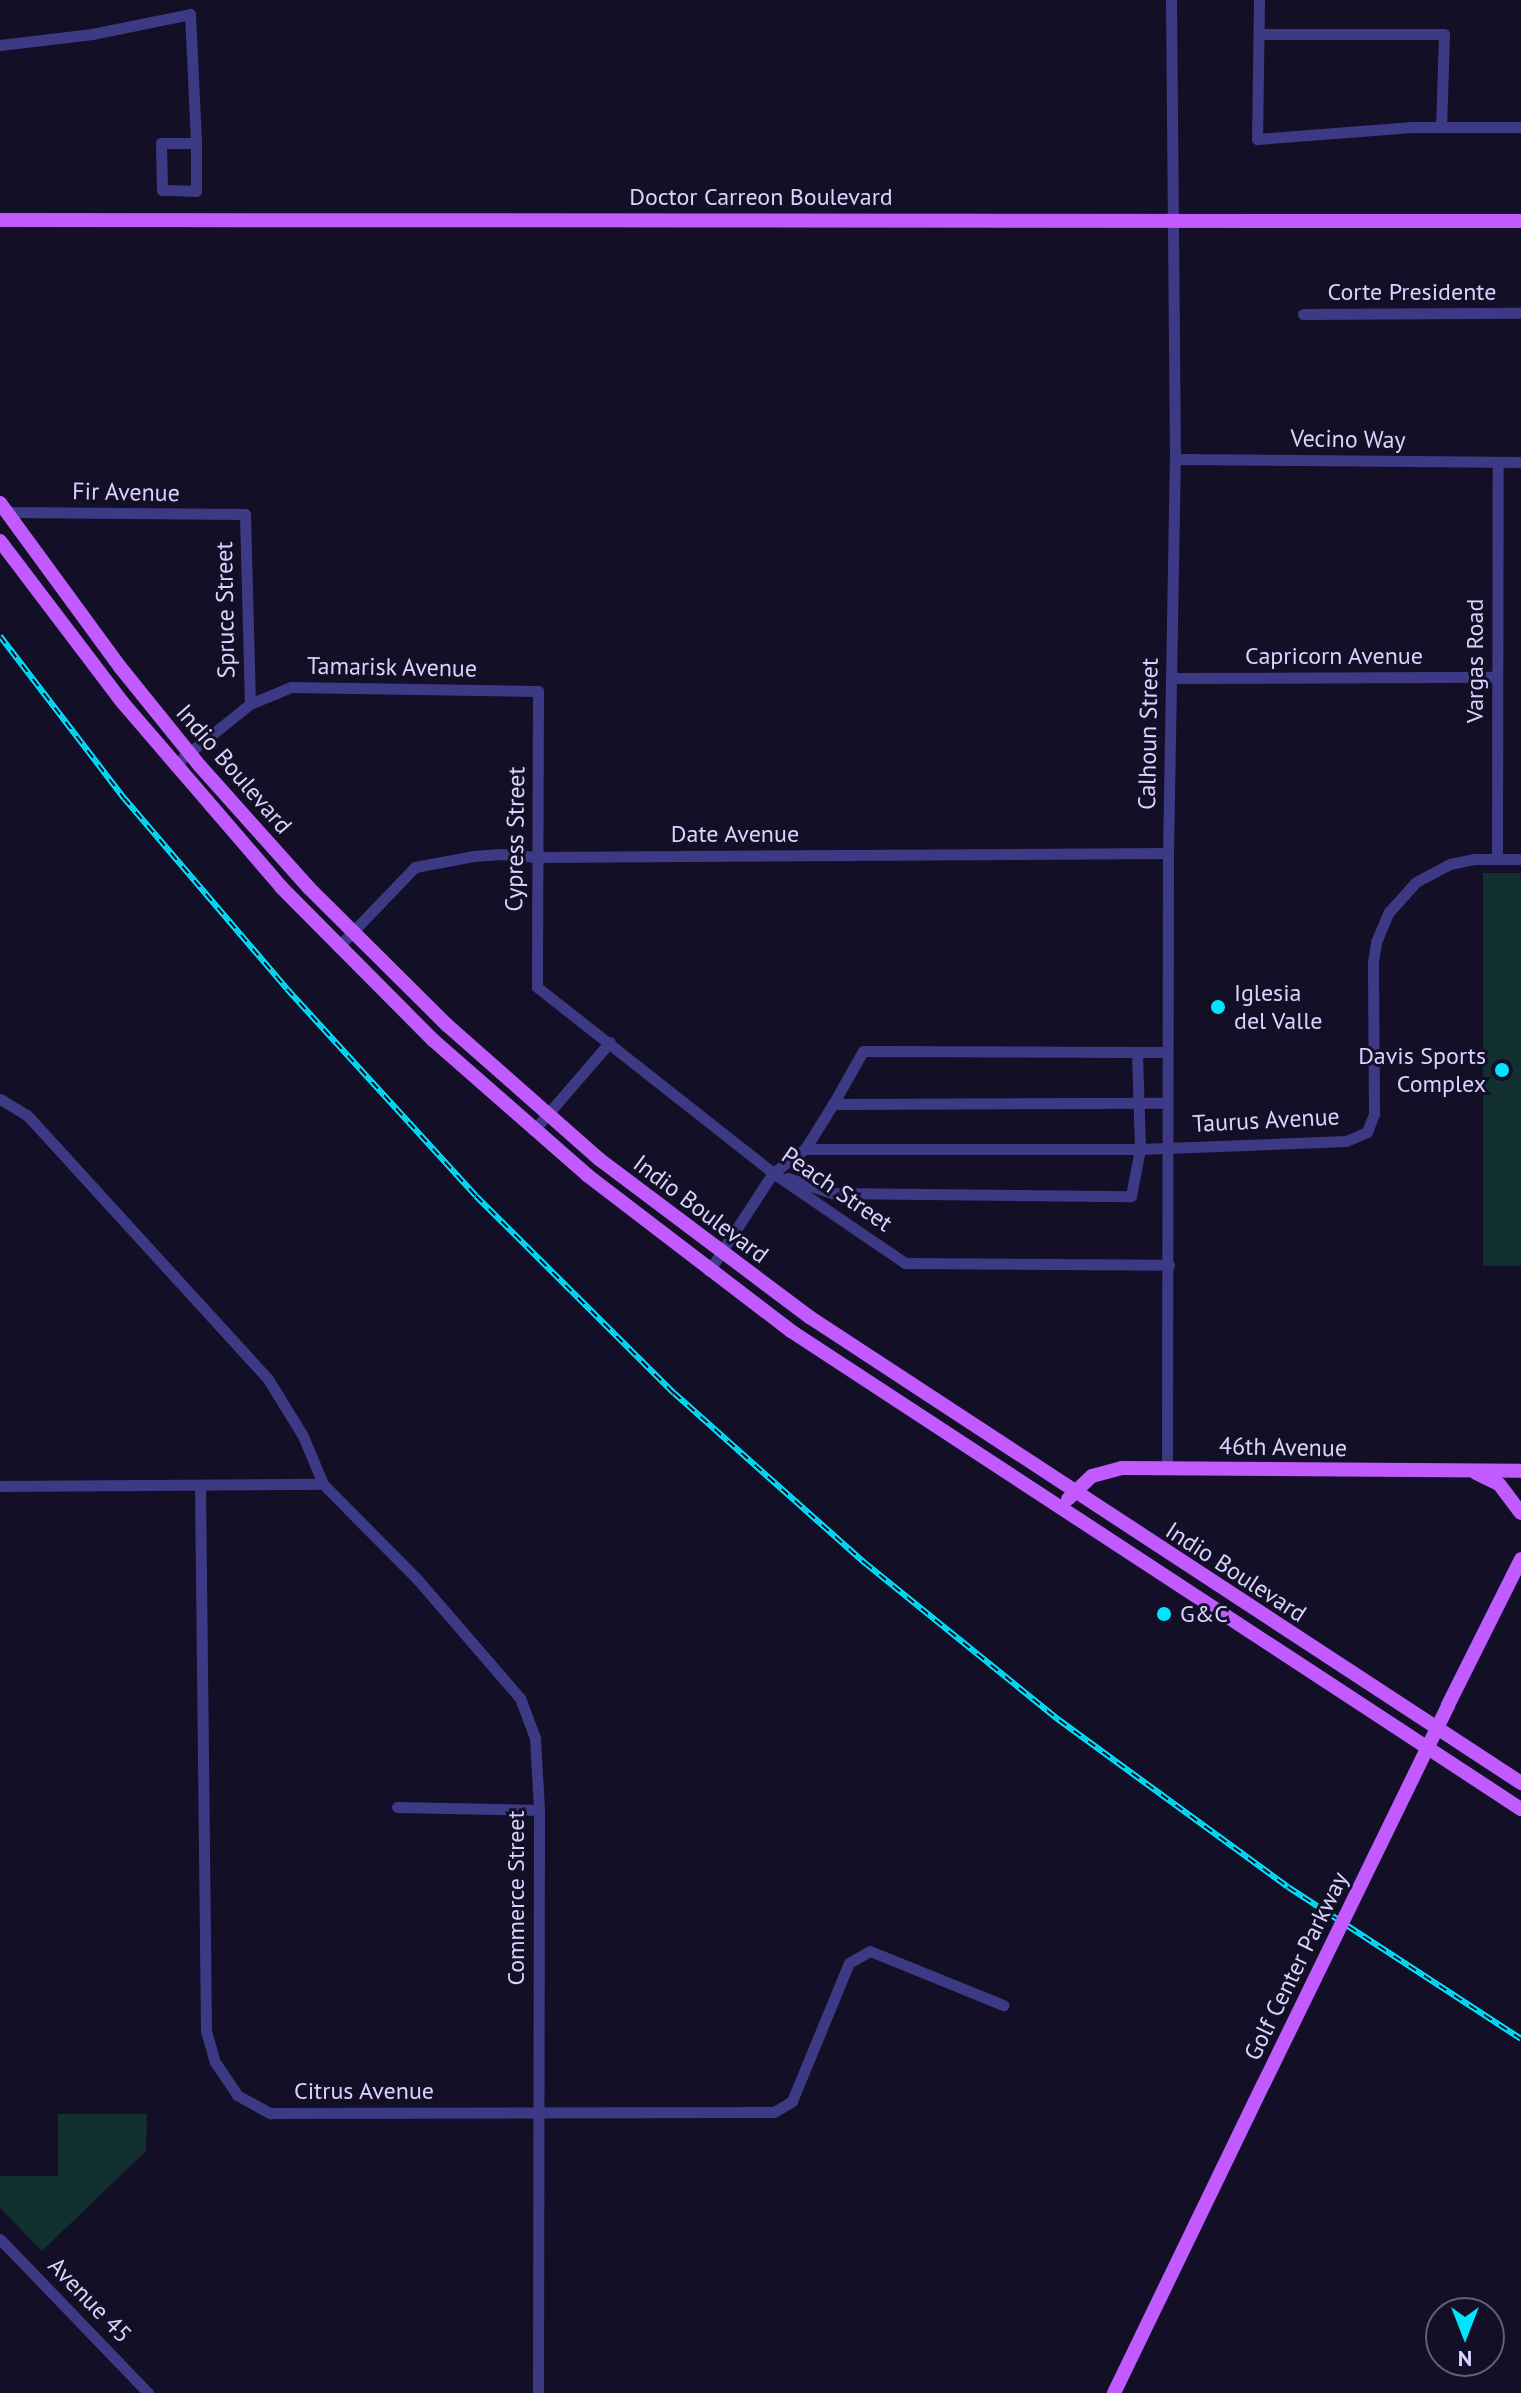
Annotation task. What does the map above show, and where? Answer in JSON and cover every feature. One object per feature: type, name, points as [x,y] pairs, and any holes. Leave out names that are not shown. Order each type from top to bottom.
[{"type":"main road","name":"Doctor Carreon Boulevard","points":[[0,220],[1521,221]]},
{"type":"main road","name":"Indio Boulevard","points":[[3,508],[112,656],[189,752],[352,932],[547,1115],[720,1254],[1074,1493],[1521,1783]]},
{"type":"main road","name":"Indio Boulevard","points":[[0,541],[84,654],[174,765],[338,947],[443,1049],[534,1130],[709,1271],[791,1331],[1521,1809]]},
{"type":"main road","name":"46th Avenue","points":[[1060,1508],[1087,1479],[1105,1471],[1167,1468],[1521,1471]]},
{"type":"main road","points":[[1472,1471],[1499,1484],[1521,1513]]},
{"type":"main road","name":"Golf Center Parkway","points":[[1114,2393],[1521,1559]]},
{"type":"street","name":"Calhoun Street","points":[[1167,1468],[1168,853],[1175,459],[1171,0]]},
{"type":"street","points":[[1259,0],[1257,139],[1441,127],[1521,127]]},
{"type":"street","points":[[0,45],[92,34],[190,14],[196,143],[196,191],[162,190],[161,143],[196,143]]},
{"type":"street","points":[[1259,34],[1444,34],[1441,127]]},
{"type":"street","name":"Corte Presidente","points":[[1303,314],[1521,313]]},
{"type":"street","name":"Vecino Way","points":[[1175,459],[1521,462]]},
{"type":"street","name":"Vargas Road","points":[[1497,859],[1498,462]]},
{"type":"street","name":"Fir Avenue","points":[[3,508],[245,514]]},
{"type":"street","name":"Spruce Street","points":[[245,514],[250,704]]},
{"type":"street","name":"Capricorn Avenue","points":[[1171,678],[1497,677]]},
{"type":"street","name":"Tamarisk Avenue","points":[[174,765],[250,704],[291,687],[538,691]]},
{"type":"street","name":"Cypress Street","points":[[537,987],[538,691]]},
{"type":"street","name":"Date Avenue","points":[[338,947],[415,867],[501,854],[536,857],[1168,853]]},
{"type":"street","points":[[1497,859],[1521,859]]},
{"type":"street","name":"Taurus Avenue","points":[[805,1149],[1140,1149],[1346,1141],[1367,1132],[1374,1114],[1373,962],[1383,923],[1398,899],[1429,874],[1462,862],[1497,859]]},
{"type":"street","name":"Peach Street","points":[[537,987],[773,1173],[905,1263],[1169,1265]]},
{"type":"street","points":[[534,1130],[610,1042]]},
{"type":"street","points":[[709,1271],[773,1173],[805,1149],[863,1051],[1167,1052]]},
{"type":"street","points":[[773,1173],[831,1193],[1131,1196],[1140,1149],[1137,1052]]},
{"type":"street","points":[[0,1099],[27,1115],[268,1379],[303,1436],[323,1484],[0,1486]]},
{"type":"street","points":[[833,1104],[1167,1103]]},
{"type":"street","name":"Commerce Street","points":[[323,1484],[418,1580],[520,1698],[535,1738],[539,1810],[536,2114],[538,2393]]},
{"type":"street","name":"Citrus Avenue","points":[[200,1486],[206,2031],[215,2062],[237,2095],[270,2113],[774,2112],[792,2101],[849,1963],[870,1951],[1003,2005]]},
{"type":"street","points":[[397,1807],[539,1810]]},
{"type":"street","name":"Avenue 45","points":[[0,2239],[148,2393]]},
{"type":"green space","name":"Davis Sports Complex","points":[[1483,873],[1521,873],[1521,1266],[1483,1266]]},
{"type":"green space","points":[[58,2114],[147,2114],[146,2151],[42,2251],[0,2208],[0,2176],[58,2176]]},
{"type":"railway","points":[[0,636],[124,798],[287,989],[476,1196],[674,1393],[865,1563],[1059,1720],[1288,1887],[1521,2039]]},
{"type":"place","name":"Iglesia del Valle","points":[[1218,1007]]},
{"type":"place","name":"Davis Sports Complex","points":[[1502,1070]]},
{"type":"place","name":"G&C","points":[[1164,1614]]}]
